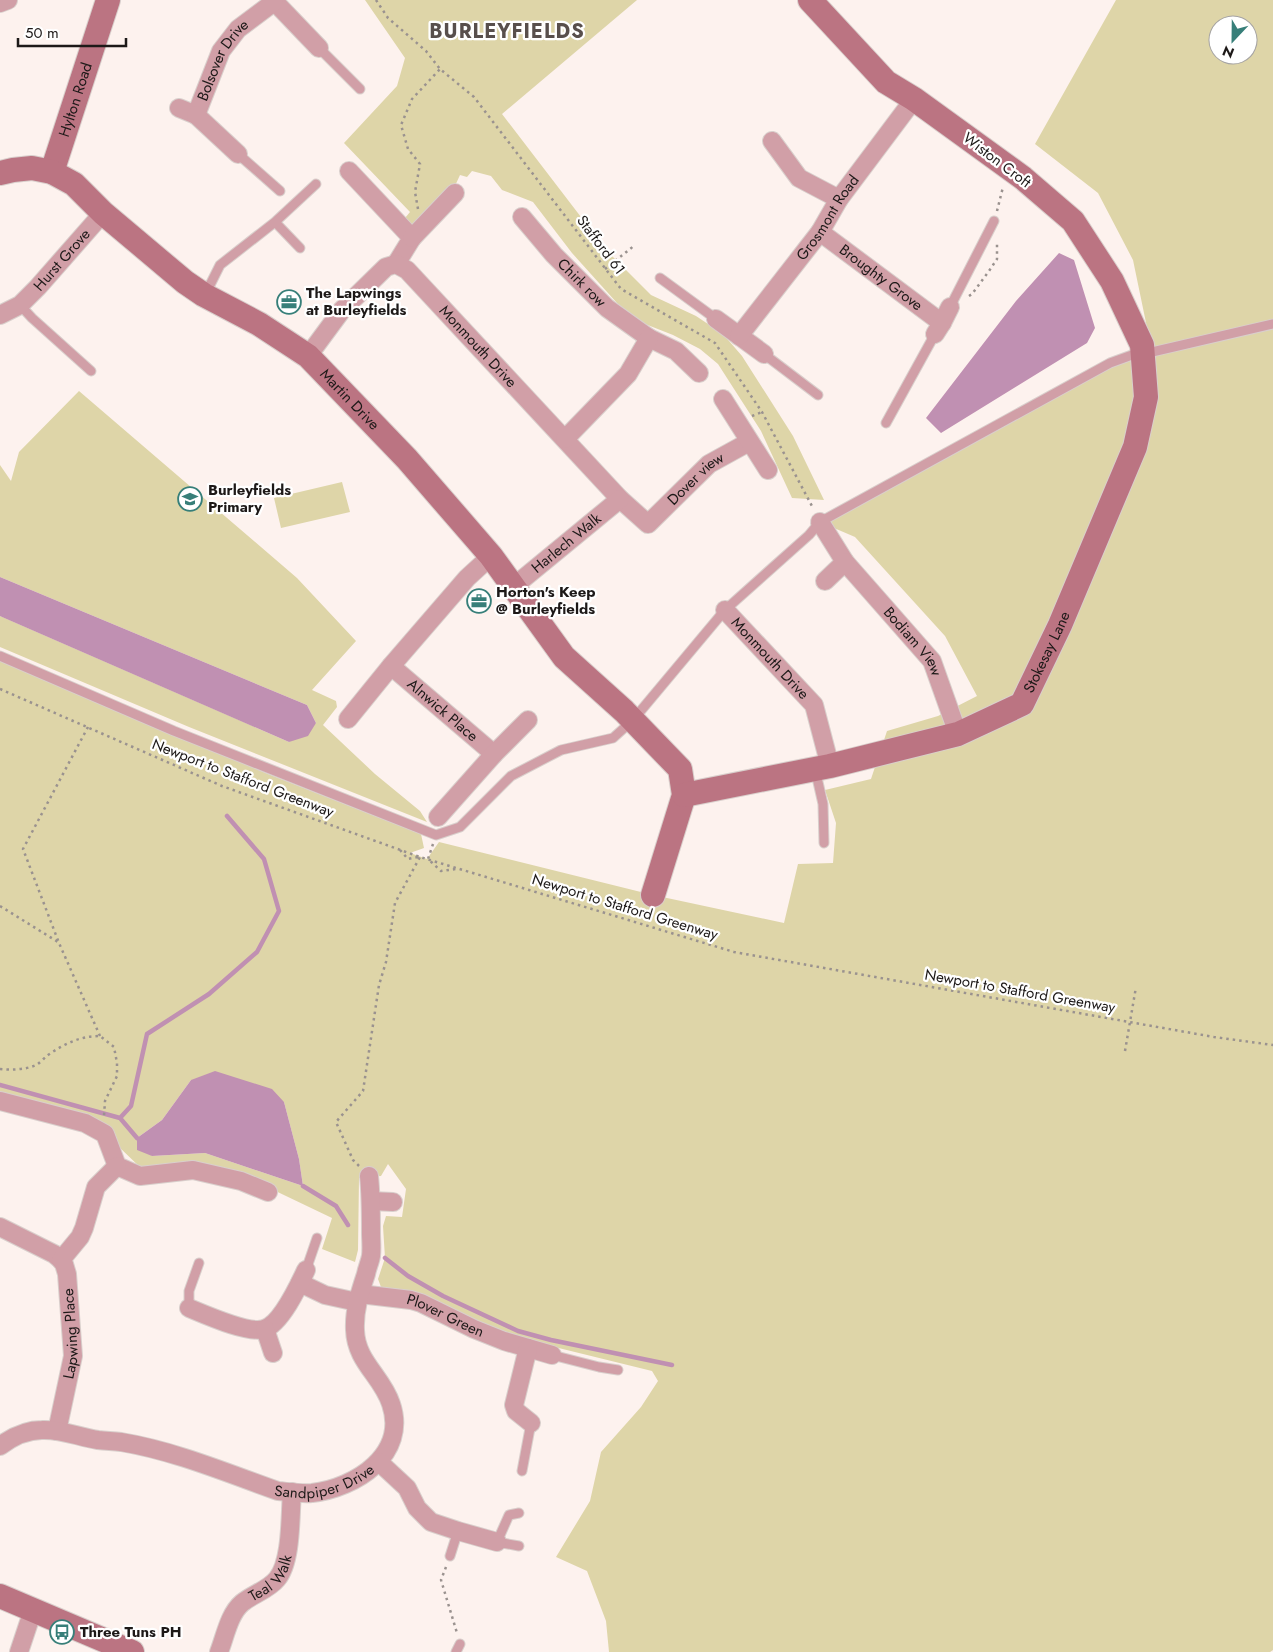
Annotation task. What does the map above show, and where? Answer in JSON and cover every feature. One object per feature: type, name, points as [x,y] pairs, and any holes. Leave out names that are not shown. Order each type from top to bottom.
[{"type":"street","points":[[0,3],[8,0]]},
{"type":"street","name":"Hylton Road","points":[[52,172],[108,0]]},
{"type":"street","name":"Bolsover Drive","points":[[179,108],[196,115],[221,51],[238,29],[274,1],[319,48]]},
{"type":"street","name":"Wiston Croft","points":[[811,1],[886,82],[914,98],[1023,178],[1073,221],[1112,281],[1142,345],[1143,353]]},
{"type":"street","name":"Grosmont Road","points":[[739,336],[820,232],[839,199],[914,98]]},
{"type":"street","points":[[196,115],[238,154]]},
{"type":"street","points":[[772,141],[799,178],[839,199]]},
{"type":"street","name":"Martin Drive","points":[[0,173],[32,168],[52,172],[74,184],[103,214],[185,282],[204,295],[259,324],[308,356],[407,459],[491,556],[564,656],[633,720],[680,769],[684,796]]},
{"type":"street","points":[[349,171],[416,233]]},
{"type":"street","points":[[308,356],[342,310],[386,267],[396,264],[416,233],[455,193]]},
{"type":"street","name":"Hurst Grove","points":[[0,315],[20,305],[103,214]]},
{"type":"street","name":"Chirk row","points":[[522,217],[554,256],[607,308],[649,338],[676,350],[699,373]]},
{"type":"street","name":"Broughty Grove","points":[[820,232],[939,328]]},
{"type":"street","name":"Monmouth Drive","points":[[396,264],[407,270],[620,499],[648,524]]},
{"type":"street","points":[[939,328],[950,307]]},
{"type":"street","points":[[716,319],[764,354]]},
{"type":"street","points":[[565,439],[628,374],[649,338]]},
{"type":"street","name":"Stokesay Lane","points":[[684,796],[823,768],[958,734],[1022,704],[1060,625],[1136,447],[1146,397],[1143,353]]},
{"type":"street","points":[[723,399],[768,470]]},
{"type":"street","name":"Dover view","points":[[648,524],[710,464],[749,442]]},
{"type":"street","name":"Harlech Walk","points":[[513,587],[620,499]]},
{"type":"street","name":"Bodiam View","points":[[820,522],[845,562],[932,661],[958,734]]},
{"type":"street","points":[[348,719],[467,578],[491,556]]},
{"type":"street","points":[[825,582],[845,562]]},
{"type":"street","name":"Monmouth Drive","points":[[725,610],[814,705],[823,768]]},
{"type":"street","name":"Alnwick Place","points":[[391,666],[494,754]]},
{"type":"street","points":[[438,817],[494,754],[528,720]]},
{"type":"street","points":[[653,895],[684,796]]},
{"type":"street","points":[[0,1101],[85,1123],[105,1134],[117,1166],[140,1176],[193,1170],[241,1181],[268,1192]]},
{"type":"street","points":[[0,1227],[54,1254],[61,1260],[80,1237],[96,1187],[117,1166]]},
{"type":"street","name":"Sandpiper Drive","points":[[0,1446],[9,1439],[30,1431],[57,1431],[98,1440],[121,1442],[179,1457],[278,1491],[292,1492],[312,1493],[346,1484],[370,1471],[379,1462],[391,1442],[394,1418],[386,1392],[358,1349],[355,1332],[358,1298],[371,1256],[369,1176]]},
{"type":"street","points":[[371,1201],[393,1202]]},
{"type":"street","name":"Lapwing Place","points":[[57,1431],[73,1356],[66,1274],[61,1260]]},
{"type":"street","points":[[190,1308],[246,1329],[266,1329],[273,1325],[281,1314],[303,1276]]},
{"type":"street","name":"Plover Green","points":[[303,1276],[325,1295],[411,1300],[504,1341],[552,1354]]},
{"type":"street","points":[[266,1329],[273,1353]]},
{"type":"street","points":[[528,1348],[514,1405],[516,1411],[531,1423]]},
{"type":"street","points":[[379,1462],[406,1488],[417,1508],[430,1522],[497,1542]]},
{"type":"street","name":"Teal Walk","points":[[219,1652],[235,1612],[241,1604],[272,1584],[282,1571],[288,1551],[292,1492]]},
{"type":"street","points":[[0,1596],[132,1652]]},
{"type":"street","points":[[20,1652],[33,1610]]},
{"type":"lane","points":[[319,48],[360,89]]},
{"type":"lane","points":[[238,154],[280,192]]},
{"type":"lane","points":[[204,295],[220,265],[276,222],[316,184]]},
{"type":"lane","points":[[950,307],[994,221]]},
{"type":"lane","points":[[276,222],[300,248]]},
{"type":"lane","points":[[660,278],[716,319]]},
{"type":"lane","points":[[20,305],[91,371]]},
{"type":"lane","points":[[0,656],[174,731],[436,836],[460,827],[511,776],[561,750],[613,738],[633,720],[725,610],[809,535],[820,522],[1110,363],[1132,355],[1273,324]]},
{"type":"lane","points":[[886,423],[939,328]]},
{"type":"lane","points":[[764,354],[818,395]]},
{"type":"lane","points":[[823,768],[824,843]]},
{"type":"lane","points":[[303,1276],[317,1238]]},
{"type":"lane","points":[[190,1308],[189,1291],[199,1263]]},
{"type":"lane","points":[[552,1354],[598,1367],[618,1370]]},
{"type":"lane","points":[[522,1471],[531,1423]]},
{"type":"lane","points":[[519,1513],[509,1515],[497,1542],[519,1546]]},
{"type":"lane","points":[[450,1556],[458,1531]]},
{"type":"path","name":"Stafford 61","points":[[376,0],[388,18],[426,50],[440,69],[474,97],[620,289],[715,343],[762,412],[820,522]]},
{"type":"path","points":[[416,233],[415,192],[420,164],[408,149],[401,125],[412,98],[440,69]]},
{"type":"path","points":[[605,269],[635,245]]},
{"type":"path","name":"Newport to Stafford Greenway","points":[[0,689],[222,786],[420,857],[734,952],[1214,1037],[1273,1044]]},
{"type":"path","points":[[88,728],[24,849],[59,943],[100,1036],[114,1047],[118,1063],[117,1076],[105,1102],[104,1118]]},
{"type":"path","points":[[436,836],[428,859],[441,871],[458,868]]},
{"type":"path","points":[[399,849],[408,859],[420,857]]},
{"type":"path","points":[[369,1176],[352,1160],[336,1122],[363,1091],[379,985],[386,962],[395,903],[420,857]]},
{"type":"path","points":[[0,906],[59,943]]},
{"type":"path","points":[[1125,1051],[1136,987]]},
{"type":"path","points":[[0,1070],[14,1070],[35,1066],[50,1054],[72,1041],[88,1036],[100,1036]]},
{"type":"path","points":[[450,1556],[441,1580],[458,1648]]},
{"type":"shaded area","points":[[365,0],[637,0],[502,114],[607,251],[651,295],[696,316],[723,334],[742,356],[793,436],[824,500],[792,498],[761,431],[718,364],[700,349],[673,335],[640,322],[617,303],[572,253],[533,202],[502,190],[491,176],[472,171],[467,177],[460,175],[454,188],[416,230],[405,218],[410,212],[344,143],[397,86],[405,58]]},
{"type":"shaded area","points":[[1116,0],[1273,0],[1273,1650],[1270,1652],[609,1652],[606,1621],[587,1571],[556,1557],[590,1501],[601,1452],[641,1407],[658,1381],[652,1371],[514,1337],[416,1293],[381,1287],[378,1279],[385,1258],[383,1226],[386,1216],[402,1217],[406,1189],[388,1164],[381,1176],[359,1178],[358,1250],[355,1262],[322,1249],[332,1218],[263,1185],[144,1171],[118,1146],[0,1096],[0,660],[268,774],[421,834],[424,848],[410,853],[427,859],[439,842],[653,895],[784,923],[798,864],[833,863],[836,823],[825,790],[871,779],[887,731],[938,716],[977,696],[945,636],[855,537],[820,522],[1150,342],[1133,260],[1098,193],[1035,144]],"holes":[[[191,1080],[284,1102],[299,1159],[303,1186],[205,1153],[152,1156],[137,1138],[162,1120]]]},
{"type":"shaded area","points":[[1059,253],[1074,260],[1095,328],[1087,343],[941,433],[926,418],[1016,301]]},
{"type":"shaded area","points":[[79,391],[297,578],[356,641],[312,690],[336,701],[337,707],[323,725],[375,774],[420,811],[427,822],[189,727],[0,647],[0,616],[289,742],[316,723],[307,705],[0,577],[0,465],[11,481],[19,452]]},
{"type":"shaded area","points":[[342,482],[350,512],[281,528],[274,498]]},
{"type":"shaded area","points":[[0,577],[307,705],[316,723],[308,736],[289,742],[2,617],[0,616]]},
{"type":"shaded area","points":[[215,1071],[272,1089],[284,1102],[299,1159],[303,1186],[205,1153],[152,1156],[137,1150],[137,1138],[162,1120],[191,1080]]},
{"type":"waterway","points":[[120,1118],[131,1106],[147,1034],[209,994],[257,952],[279,911],[264,859],[227,816]]},
{"type":"waterway","points":[[0,1085],[120,1118],[137,1138]]},
{"type":"waterway","points":[[303,1186],[336,1206],[348,1225]]},
{"type":"waterway","points":[[385,1258],[408,1276],[443,1296],[518,1331],[551,1340],[672,1365]]},
{"type":"place","name":"The Lapwings at Burleyfields","points":[[289,302]]},
{"type":"place","name":"Burleyfields Primary","points":[[190,499]]},
{"type":"place","name":"Horton's Keep @ Burleyfields","points":[[479,601]]},
{"type":"place","name":"Three Tuns PH","points":[[62,1632]]},
{"type":"district","name":"BURLEYFIELDS","points":[[507,31]]}]
